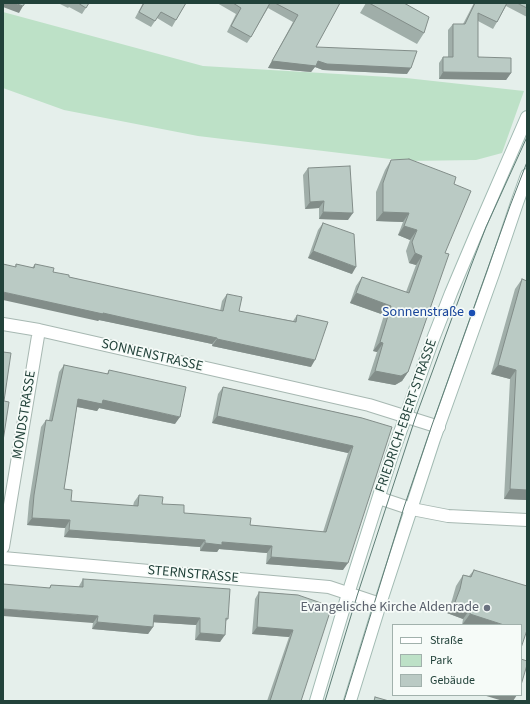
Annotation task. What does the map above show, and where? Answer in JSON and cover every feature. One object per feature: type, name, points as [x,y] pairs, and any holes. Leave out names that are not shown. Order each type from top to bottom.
[{"type":"street","name":"FRIEDRICH-EBERT-STRASSE","points":[[316,701],[378,498],[433,339],[451,293],[527,117]]},
{"type":"street","points":[[350,701],[380,604],[439,427],[527,175]]},
{"type":"street","name":"SONNENSTRASSE","points":[[3,324],[38,330],[369,405],[439,427]]},
{"type":"street","name":"MONDSTRASSE","points":[[3,547],[38,330]]},
{"type":"street","points":[[378,498],[412,509],[448,516],[527,520]]},
{"type":"street","name":"STERNSTRASSE","points":[[3,558],[330,588],[380,604]]},
{"type":"green space","points":[[3,12],[203,66],[406,78],[524,91],[502,153],[476,160],[407,161],[198,136],[64,110],[3,88]]},
{"type":"building","points":[[14,3],[25,3],[23,6]]},
{"type":"building","points":[[78,3],[89,3],[86,8]]},
{"type":"building","points":[[144,3],[186,3],[176,20],[161,12],[155,21],[139,12]]},
{"type":"building","points":[[233,3],[270,3],[251,37],[231,26],[241,8]]},
{"type":"building","points":[[275,3],[340,3],[316,47],[417,51],[411,68],[327,64],[318,61],[316,66],[272,61],[298,15]]},
{"type":"building","points":[[369,3],[404,3],[429,17],[424,33]]},
{"type":"building","points":[[475,3],[507,3],[497,22],[478,13],[478,57],[511,58],[511,73],[443,72],[443,57],[453,57],[453,24],[465,24]]},
{"type":"building","points":[[517,3],[527,3],[527,8]]},
{"type":"building","points":[[409,159],[456,177],[454,184],[471,191],[445,253],[449,254],[408,372],[401,376],[375,371],[383,343],[380,342],[391,306],[356,293],[362,277],[409,293],[422,256],[415,253],[412,242],[417,230],[404,226],[409,213],[383,212],[383,183],[391,160]]},
{"type":"building","points":[[350,166],[353,213],[323,212],[324,201],[310,202],[308,168]]},
{"type":"building","points":[[323,223],[354,234],[356,267],[313,251]]},
{"type":"building","points":[[3,264],[16,267],[16,264],[34,268],[35,264],[54,268],[53,272],[69,275],[69,277],[223,311],[227,294],[242,297],[239,311],[296,322],[297,315],[328,322],[315,360],[3,292]]},
{"type":"building","points":[[522,279],[527,281],[527,490],[510,489],[516,370],[498,365]]},
{"type":"building","points":[[3,352],[11,353],[4,401],[9,402],[3,441]]},
{"type":"building","points":[[64,365],[108,374],[109,370],[186,387],[180,417],[103,400],[102,404],[78,399],[64,489],[72,490],[71,501],[138,506],[139,495],[163,497],[162,504],[184,505],[184,513],[251,518],[250,525],[326,532],[353,446],[217,416],[223,387],[362,418],[392,427],[348,563],[271,557],[272,546],[222,542],[222,545],[205,543],[205,540],[69,530],[70,520],[32,518],[34,495],[46,420],[52,421]]},
{"type":"building","name":"Evangelische Kirche Aldenrade","points":[[474,570],[527,586],[527,630],[522,645],[522,624],[501,624],[470,614],[471,608],[455,602],[463,575],[471,577]]},
{"type":"building","points":[[83,579],[230,589],[228,619],[226,618],[225,635],[200,633],[200,618],[154,615],[153,627],[97,622],[98,616],[3,609],[3,584],[50,588],[51,585],[83,587]]},
{"type":"building","points":[[259,592],[298,595],[327,605],[330,612],[301,701],[270,701],[293,630],[257,627]]},
{"type":"building","points":[[522,659],[527,661],[522,682]]},
{"type":"building","points":[[375,697],[389,701],[374,701]]},
{"type":"tram line","points":[[325,701],[357,596],[415,419],[486,227],[527,137]]},
{"type":"tram line","points":[[344,701],[404,507],[510,206],[527,162]]},
{"type":"place","name":"Sonnenstraße","points":[[472,313]]},
{"type":"place","name":"Evangelische Kirche Aldenrade","points":[[487,608]]}]
